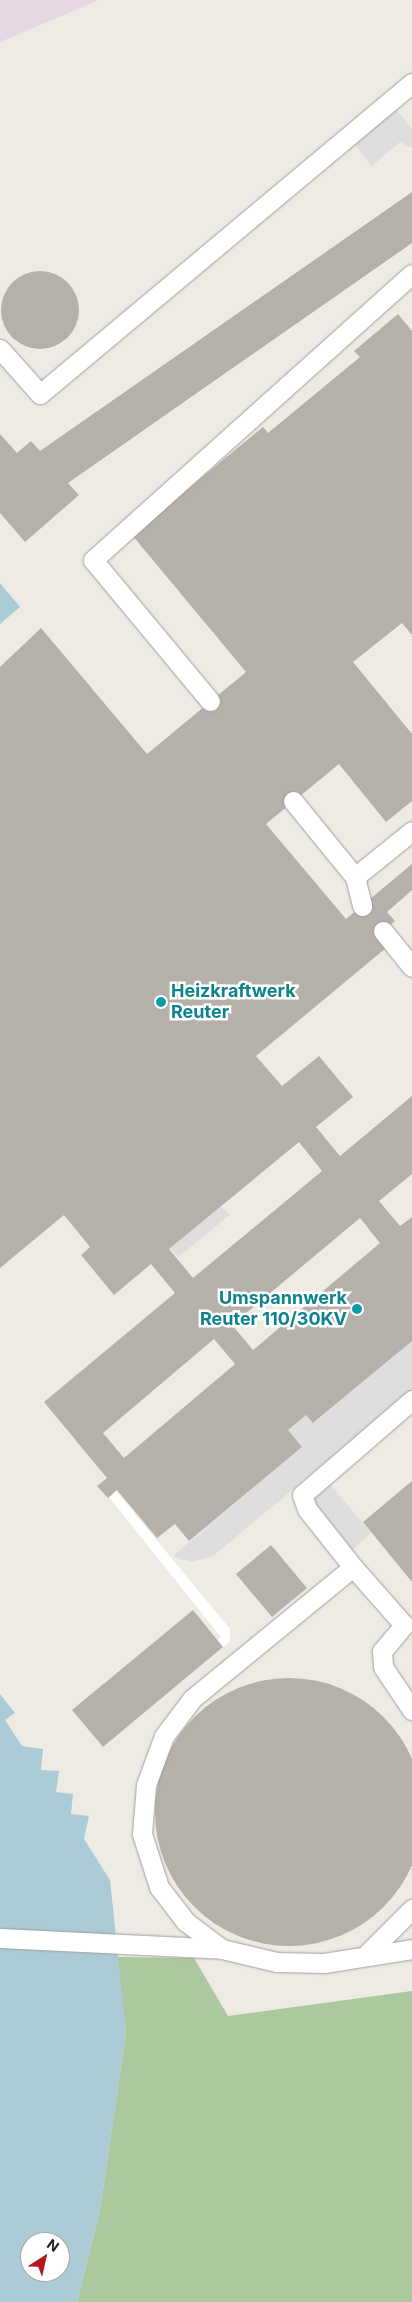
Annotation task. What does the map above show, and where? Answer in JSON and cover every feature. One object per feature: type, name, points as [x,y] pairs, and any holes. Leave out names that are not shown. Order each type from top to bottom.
[{"type":"lane","points":[[0,349],[40,394],[412,83]]},
{"type":"lane","points":[[210,701],[93,560],[412,274]]},
{"type":"lane","points":[[293,802],[355,877],[362,906]]},
{"type":"lane","points":[[355,877],[412,831]]},
{"type":"lane","points":[[382,932],[412,967]]},
{"type":"lane","points":[[412,1400],[302,1495],[307,1509],[352,1567],[408,1621],[382,1651],[383,1667],[412,1710]]},
{"type":"lane","points":[[222,1949],[186,1922],[159,1887],[142,1834],[146,1785],[164,1736],[192,1699],[352,1567]]},
{"type":"lane","points":[[367,1954],[412,1909]]},
{"type":"lane","points":[[0,1938],[222,1949],[276,1962],[324,1963],[367,1954],[412,1949]]},
{"type":"shaded area","points":[[0,0],[99,0],[0,42]]},
{"type":"shaded area","points":[[394,107],[412,129],[412,148],[400,142],[372,166],[352,141]]},
{"type":"shaded area","points":[[221,1206],[230,1215],[178,1257],[170,1248]]},
{"type":"shaded area","points":[[412,1341],[412,1390],[213,1556],[191,1562],[173,1556],[302,1447],[288,1430],[306,1415],[314,1423]]},
{"type":"shaded area","points":[[329,1483],[371,1533],[352,1550],[315,1507],[314,1495]]},
{"type":"green space","points":[[116,1957],[194,1958],[228,2016],[412,1991],[412,2302],[77,2302],[100,2210],[126,2032]]},
{"type":"water","points":[[0,583],[20,607],[0,624]]},
{"type":"water","points":[[0,1694],[15,1713],[5,1720],[22,1746],[43,1749],[41,1770],[59,1771],[56,1792],[73,1794],[71,1814],[89,1816],[84,1839],[110,1880],[126,2032],[100,2210],[77,2302],[0,2302]]},
{"type":"pier","points":[[116,1491],[230,1629],[230,1641],[103,1747],[97,1740],[221,1637],[109,1497]]},
{"type":"building","points":[[412,192],[412,243],[68,483],[79,495],[25,542],[0,513],[0,434],[17,453],[31,441],[40,451]]},
{"type":"building","points":[[40,271],[55,274],[68,282],[76,295],[79,310],[76,325],[68,338],[55,346],[40,349],[25,346],[12,338],[4,325],[1,310],[4,295],[12,282],[25,274]]},
{"type":"building","points":[[398,314],[412,331],[412,635],[402,623],[353,662],[412,734],[412,801],[386,822],[339,764],[266,824],[346,919],[412,864],[412,890],[387,912],[395,921],[383,931],[386,948],[256,1056],[282,1086],[319,1056],[353,1097],[316,1127],[340,1156],[412,1096],[412,1174],[379,1201],[400,1226],[412,1217],[412,1341],[313,1423],[306,1415],[288,1430],[302,1447],[189,1541],[175,1524],[157,1538],[117,1490],[108,1498],[97,1486],[107,1478],[44,1402],[175,1293],[151,1264],[114,1295],[81,1255],[90,1247],[64,1215],[0,1268],[0,667],[41,628],[147,754],[246,672],[132,535],[263,427],[268,433],[360,357],[354,351]],"holes":[[[299,1142],[322,1171],[193,1278],[169,1249]],[[360,1218],[380,1243],[253,1350],[232,1325]],[[214,1339],[235,1364],[124,1458],[103,1433]]]},
{"type":"building","points":[[412,1481],[412,1582],[363,1522]]},
{"type":"building","points":[[271,1545],[307,1588],[272,1617],[236,1574]]},
{"type":"building","points":[[193,1610],[223,1647],[103,1747],[72,1710]]},
{"type":"building","points":[[289,1678],[315,1681],[340,1688],[363,1701],[384,1717],[400,1738],[413,1761],[420,1786],[423,1812],[420,1838],[413,1863],[400,1886],[384,1907],[363,1923],[340,1936],[315,1943],[289,1946],[263,1943],[238,1936],[215,1923],[194,1907],[178,1886],[165,1863],[158,1838],[155,1812],[158,1786],[165,1761],[178,1738],[194,1717],[215,1701],[238,1688],[263,1681]]},
{"type":"place","name":"Heizkraftwerk Reuter","points":[[161,1002]]},
{"type":"place","name":"Umspannwerk Reuter 110/30KV","points":[[357,1309]]}]
